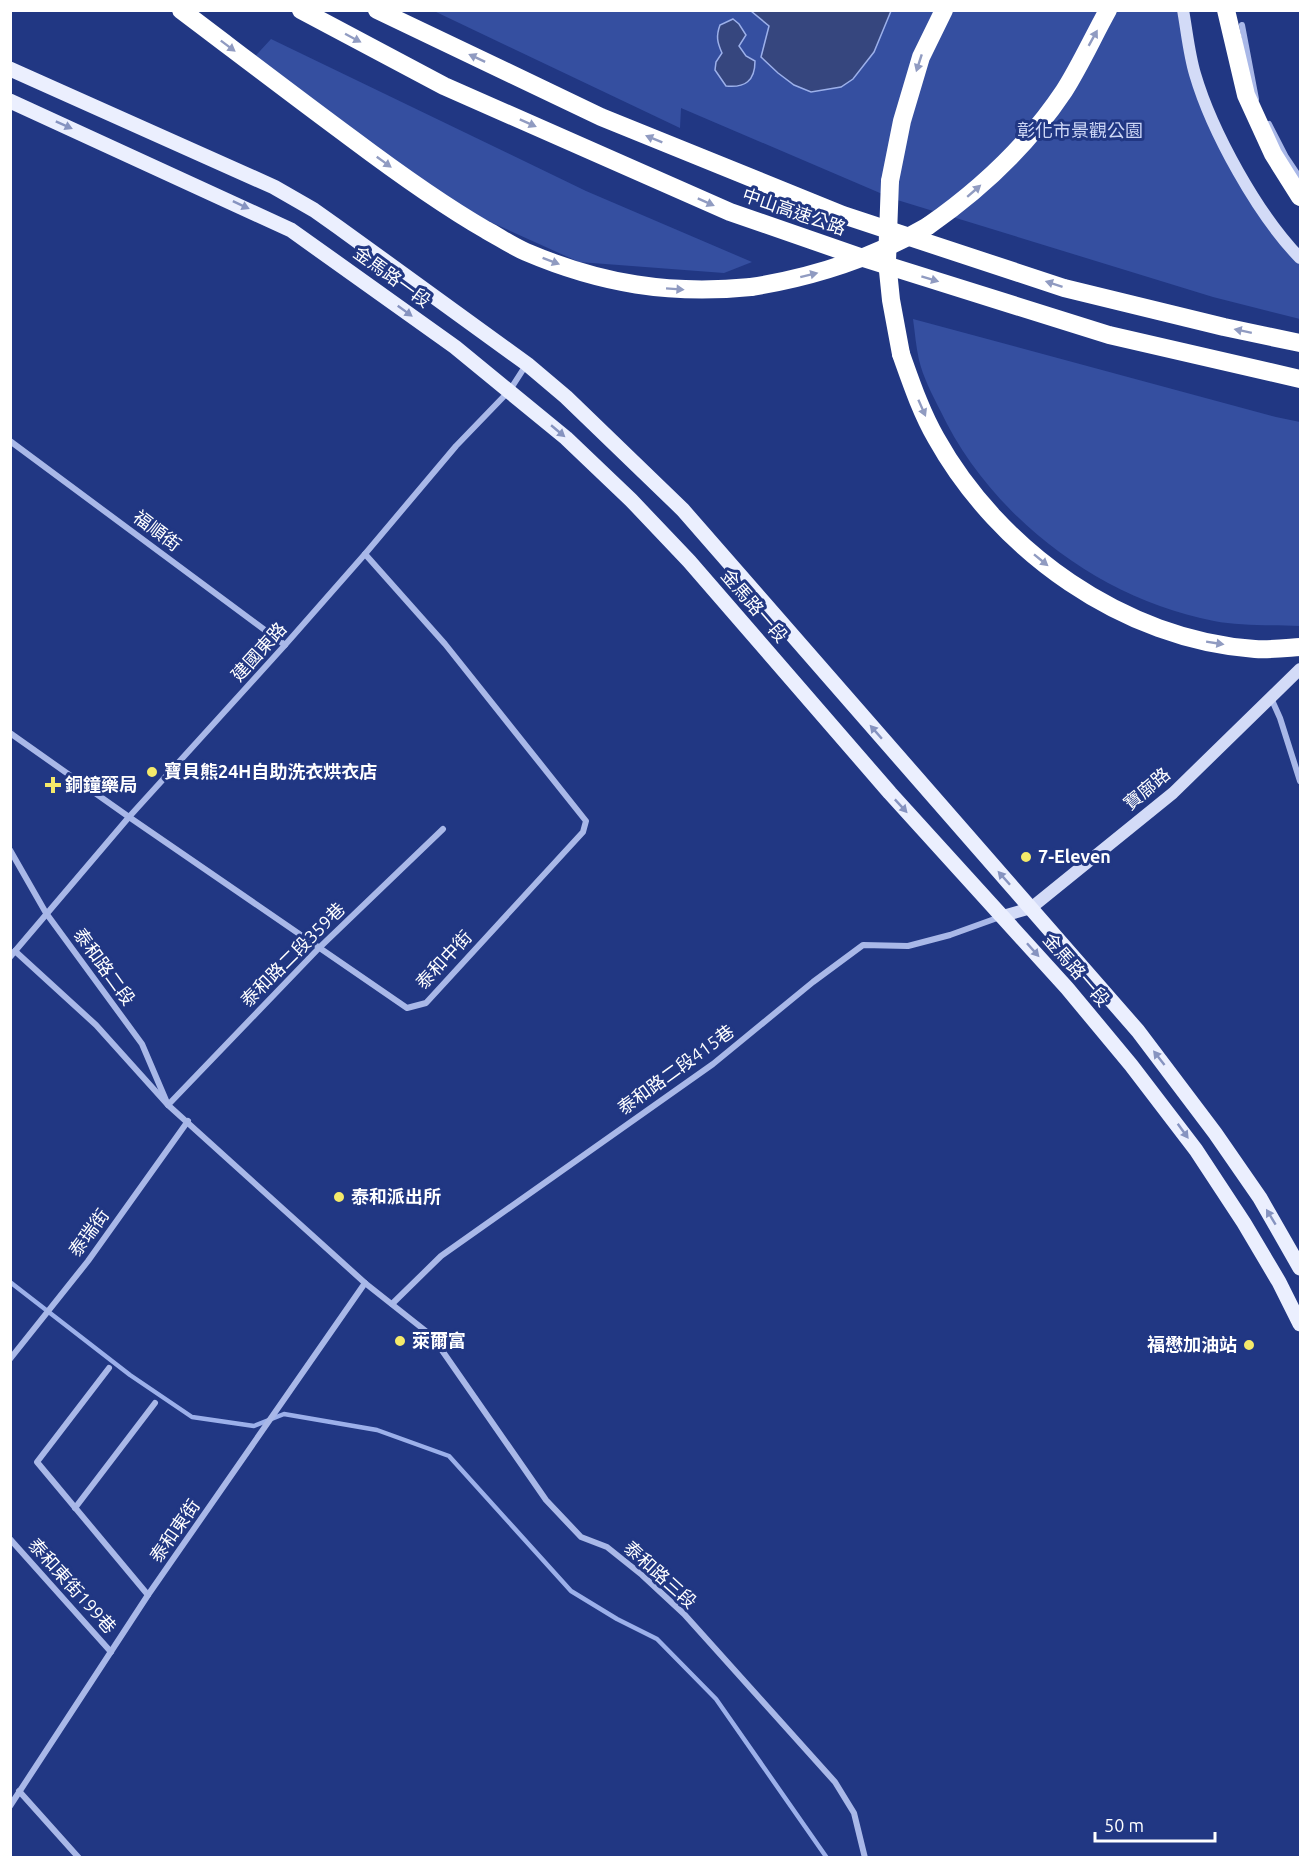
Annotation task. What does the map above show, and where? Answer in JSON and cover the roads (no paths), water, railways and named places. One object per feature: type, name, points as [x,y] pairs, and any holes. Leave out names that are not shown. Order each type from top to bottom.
[{"type":"highway","points":[[181,10],[405,178],[465,217],[524,251],[572,269],[617,282],[681,290],[722,290],[783,282],[830,270],[897,244],[928,226],[975,190],[1018,149],[1064,90],[1108,10]]},
{"type":"highway","name":"中山高速公路","points":[[301,10],[444,86],[730,213],[860,257],[1109,335],[1300,379]]},
{"type":"highway","name":"中山高速公路","points":[[377,10],[601,117],[843,215],[1064,288],[1300,343]]},
{"type":"highway","points":[[944,10],[921,57],[902,121],[890,181],[887,261],[891,300],[901,354],[935,438],[967,486],[1006,532],[1058,574],[1102,602],[1148,624],[1196,640],[1256,650],[1300,647]]},
{"type":"highway","points":[[1226,10],[1246,95],[1273,154],[1300,197]]},
{"type":"main road","name":"金馬路一段","points":[[10,69],[274,187],[304,204],[527,364],[566,397],[683,510],[1138,1031],[1185,1092],[1260,1198],[1300,1268]]},
{"type":"main road","name":"金馬路一段","points":[[10,100],[291,230],[455,346],[566,438],[675,546],[890,793],[1003,916],[1124,1056],[1196,1149],[1280,1282],[1300,1324]]},
{"type":"street","points":[[1183,10],[1194,72],[1215,127],[1252,194],[1287,244],[1300,258]]},
{"type":"street","points":[[1242,25],[1256,99],[1261,109]]},
{"type":"street","points":[[1266,118],[1286,157],[1300,178]]},
{"type":"street","name":"建國東路","points":[[13,954],[129,817],[285,645],[456,446],[510,390],[527,364]]},
{"type":"street","name":"福順街","points":[[10,441],[285,645]]},
{"type":"street","name":"泰和中街","points":[[10,733],[407,1008],[426,1002],[583,832],[586,821],[445,644],[365,554]]},
{"type":"street","name":"寶廍路","points":[[1003,916],[1030,908],[1173,793],[1300,669]]},
{"type":"street","points":[[1270,698],[1281,718],[1300,781]]},
{"type":"street","name":"泰和路二段359巷","points":[[168,1105],[319,948],[444,829]]},
{"type":"street","name":"泰和路二段","points":[[10,850],[46,913],[142,1044],[168,1105]]},
{"type":"street","name":"泰和路二段415巷","points":[[392,1304],[441,1256],[713,1064],[813,982],[863,945],[908,946],[950,936],[1003,916]]},
{"type":"street","name":"泰和路二段","points":[[13,954],[96,1025],[168,1105],[364,1283],[392,1304]]},
{"type":"street","name":"泰瑞街","points":[[10,1359],[88,1261],[188,1122]]},
{"type":"street","name":"泰和東街","points":[[10,1806],[148,1595],[364,1283]]},
{"type":"street","name":"泰和路三段","points":[[392,1304],[432,1336],[546,1500],[581,1537],[607,1547],[642,1575],[684,1614],[835,1782],[854,1814],[865,1857]]},
{"type":"street","points":[[109,1368],[37,1462],[148,1595]]},
{"type":"street","points":[[75,1508],[155,1403]]},
{"type":"street","name":"泰和東街199巷","points":[[10,1539],[111,1653]]},
{"type":"street","points":[[10,1789],[19,1791],[79,1857]]},
{"type":"waterway","points":[[10,1282],[130,1375],[192,1417],[254,1426],[284,1414],[377,1430],[449,1456],[571,1591],[617,1619],[657,1639],[716,1699],[827,1858]]},
{"type":"place","name":"寶貝熊24H自助洗衣烘衣店","points":[[152,772]]},
{"type":"place","name":"銅鐘藥局","points":[[53,785]]},
{"type":"place","name":"7-Eleven","points":[[1026,857]]},
{"type":"place","name":"泰和派出所","points":[[339,1197]]},
{"type":"place","name":"萊爾富","points":[[400,1341]]},
{"type":"place","name":"福懋加油站","points":[[1249,1345]]},
{"type":"park label","name":"彰化市景觀公園","points":[[1080,131]]}]
